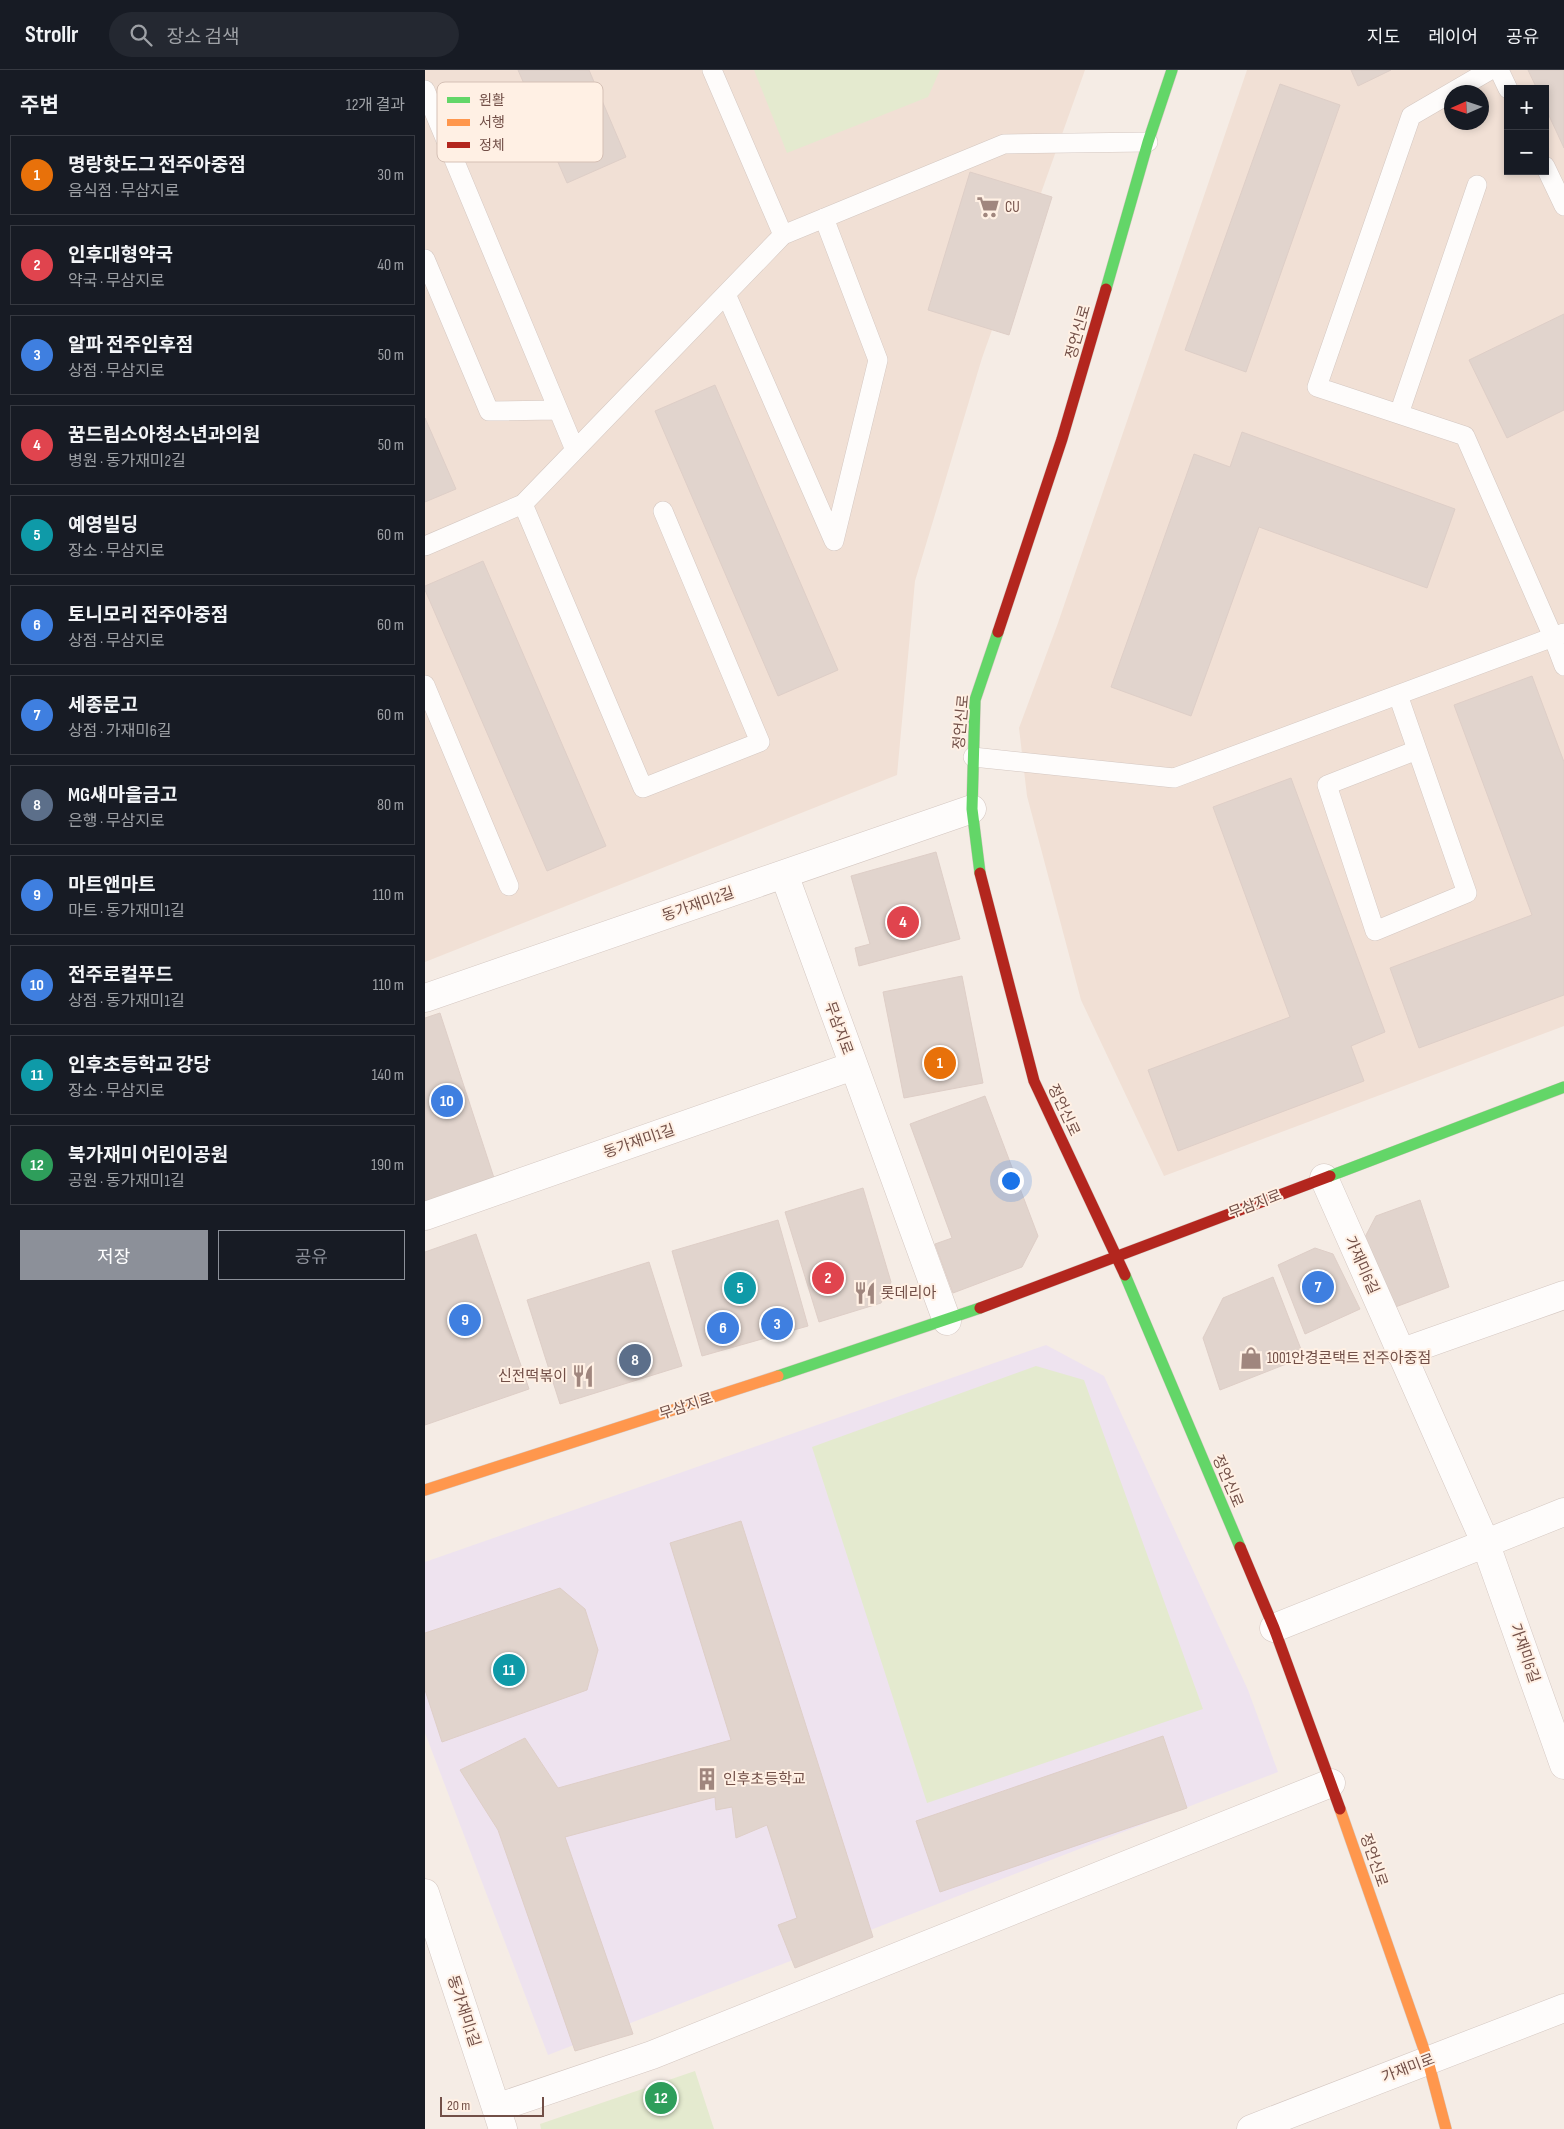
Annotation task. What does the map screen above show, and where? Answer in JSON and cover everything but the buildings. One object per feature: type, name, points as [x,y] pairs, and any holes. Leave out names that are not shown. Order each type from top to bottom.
[{"type":"street","name":"정언신로","points":[[1172,70],[1148,142],[1063,440],[975,700],[971,809],[980,877],[1034,1081],[1117,1257],[1274,1628],[1331,1783],[1428,2060],[1446,2129]]},
{"type":"street","name":"동가재미2길","points":[[425,998],[971,809]]},
{"type":"street","name":"무삼지로","points":[[783,874],[947,1321]]},
{"type":"street","name":"동가재미1길","points":[[425,1216],[853,1066]]},
{"type":"street","name":"무삼지로","points":[[425,1490],[947,1321],[1564,1087]]},
{"type":"street","name":"가재미6길","points":[[1324,1178],[1485,1542],[1564,1765]]},
{"type":"street","points":[[1400,1353],[1564,1295]]},
{"type":"street","points":[[1274,1628],[1564,1512]]},
{"type":"street","points":[[500,2119],[652,2055],[1331,1783]]},
{"type":"street","name":"동가재미1길","points":[[425,1893],[500,2119]]},
{"type":"street","name":"가재미로","points":[[1251,2129],[1564,2008]]},
{"type":"lane","points":[[712,70],[783,235]]},
{"type":"lane","points":[[1490,70],[1411,116],[1317,387],[1465,436],[1559,635],[1564,666]]},
{"type":"lane","points":[[1499,70],[1506,85]]},
{"type":"lane","points":[[425,90],[437,119]]},
{"type":"lane","points":[[425,546],[523,504],[783,235],[1004,144],[1148,142]]},
{"type":"lane","points":[[455,162],[575,450]]},
{"type":"lane","points":[[1549,174],[1564,206]]},
{"type":"lane","points":[[1399,414],[1477,185]]},
{"type":"lane","points":[[725,294],[834,541],[878,360],[824,218]]},
{"type":"lane","points":[[425,259],[489,412],[558,410]]},
{"type":"lane","points":[[523,504],[643,788],[760,742],[663,511]]},
{"type":"lane","points":[[973,757],[1175,778],[1559,635]]},
{"type":"lane","points":[[425,685],[509,886]]},
{"type":"lane","points":[[1398,695],[1467,893],[1375,932],[1327,785],[1417,750]]},
{"type":"shaded area","points":[[425,70],[1085,70],[982,358],[915,581],[897,775],[425,962]]},
{"type":"shaded area","points":[[1247,70],[1564,70],[1564,1026],[1164,1176],[1081,1000],[1027,796],[1019,728],[1058,623]]},
{"type":"shaded area","points":[[1046,1345],[1104,1376],[1248,1690],[1278,1772],[548,2055],[425,1733],[425,1562]]},
{"type":"green space","points":[[754,70],[940,70],[928,97],[787,153]]},
{"type":"green space","points":[[1036,1366],[1084,1380],[1203,1709],[927,1803],[812,1447]]},
{"type":"green space","points":[[695,2071],[714,2129],[541,2129],[540,2124]]},
{"type":"traffic: fast","points":[[1106,289],[1148,142],[1172,70]]},
{"type":"traffic: fast","points":[[980,873],[972,809],[975,700],[998,632]]},
{"type":"traffic: fast","points":[[1330,1176],[1564,1087]]},
{"type":"traffic: fast","points":[[1125,1275],[1240,1547]]},
{"type":"traffic: fast","points":[[778,1376],[980,1308]]},
{"type":"traffic: slow","points":[[425,1490],[778,1376]]},
{"type":"traffic: slow","points":[[1340,1809],[1428,2061],[1446,2129]]},
{"type":"traffic: jam","points":[[998,632],[1062,439],[1106,289]]},
{"type":"traffic: jam","points":[[980,873],[1034,1081],[1125,1275]]},
{"type":"traffic: jam","points":[[980,1308],[1330,1176]]},
{"type":"traffic: jam","points":[[1240,1547],[1274,1628],[1340,1809]]},
{"type":"place","name":"CU","points":[[988,207]]},
{"type":"place","name":"꿈드림소아청소년과의원","points":[[903,922]]},
{"type":"place","name":"명랑핫도그 전주아중점","points":[[940,1063]]},
{"type":"place","name":"전주로컬푸드","points":[[447,1101]]},
{"type":"place","name":"인후대형약국","points":[[828,1278]]},
{"type":"place","name":"세종문고","points":[[1318,1287]]},
{"type":"place","name":"예영빌딩","points":[[740,1288]]},
{"type":"place","name":"롯데리아","points":[[865,1293]]},
{"type":"place","name":"마트앤마트","points":[[465,1320]]},
{"type":"place","name":"알파 전주인후점","points":[[777,1324]]},
{"type":"place","name":"토니모리 전주아중점","points":[[723,1328]]},
{"type":"place","name":"1001안경콘택트 전주아중점","points":[[1251,1358]]},
{"type":"place","name":"MG새마을금고","points":[[635,1360]]},
{"type":"place","name":"신전떡볶이","points":[[583,1376]]},
{"type":"place","name":"인후초등학교 강당","points":[[509,1670]]},
{"type":"place","name":"인후초등학교","points":[[707,1779]]},
{"type":"place","name":"북가재미 어린이공원","points":[[661,2098]]}]
